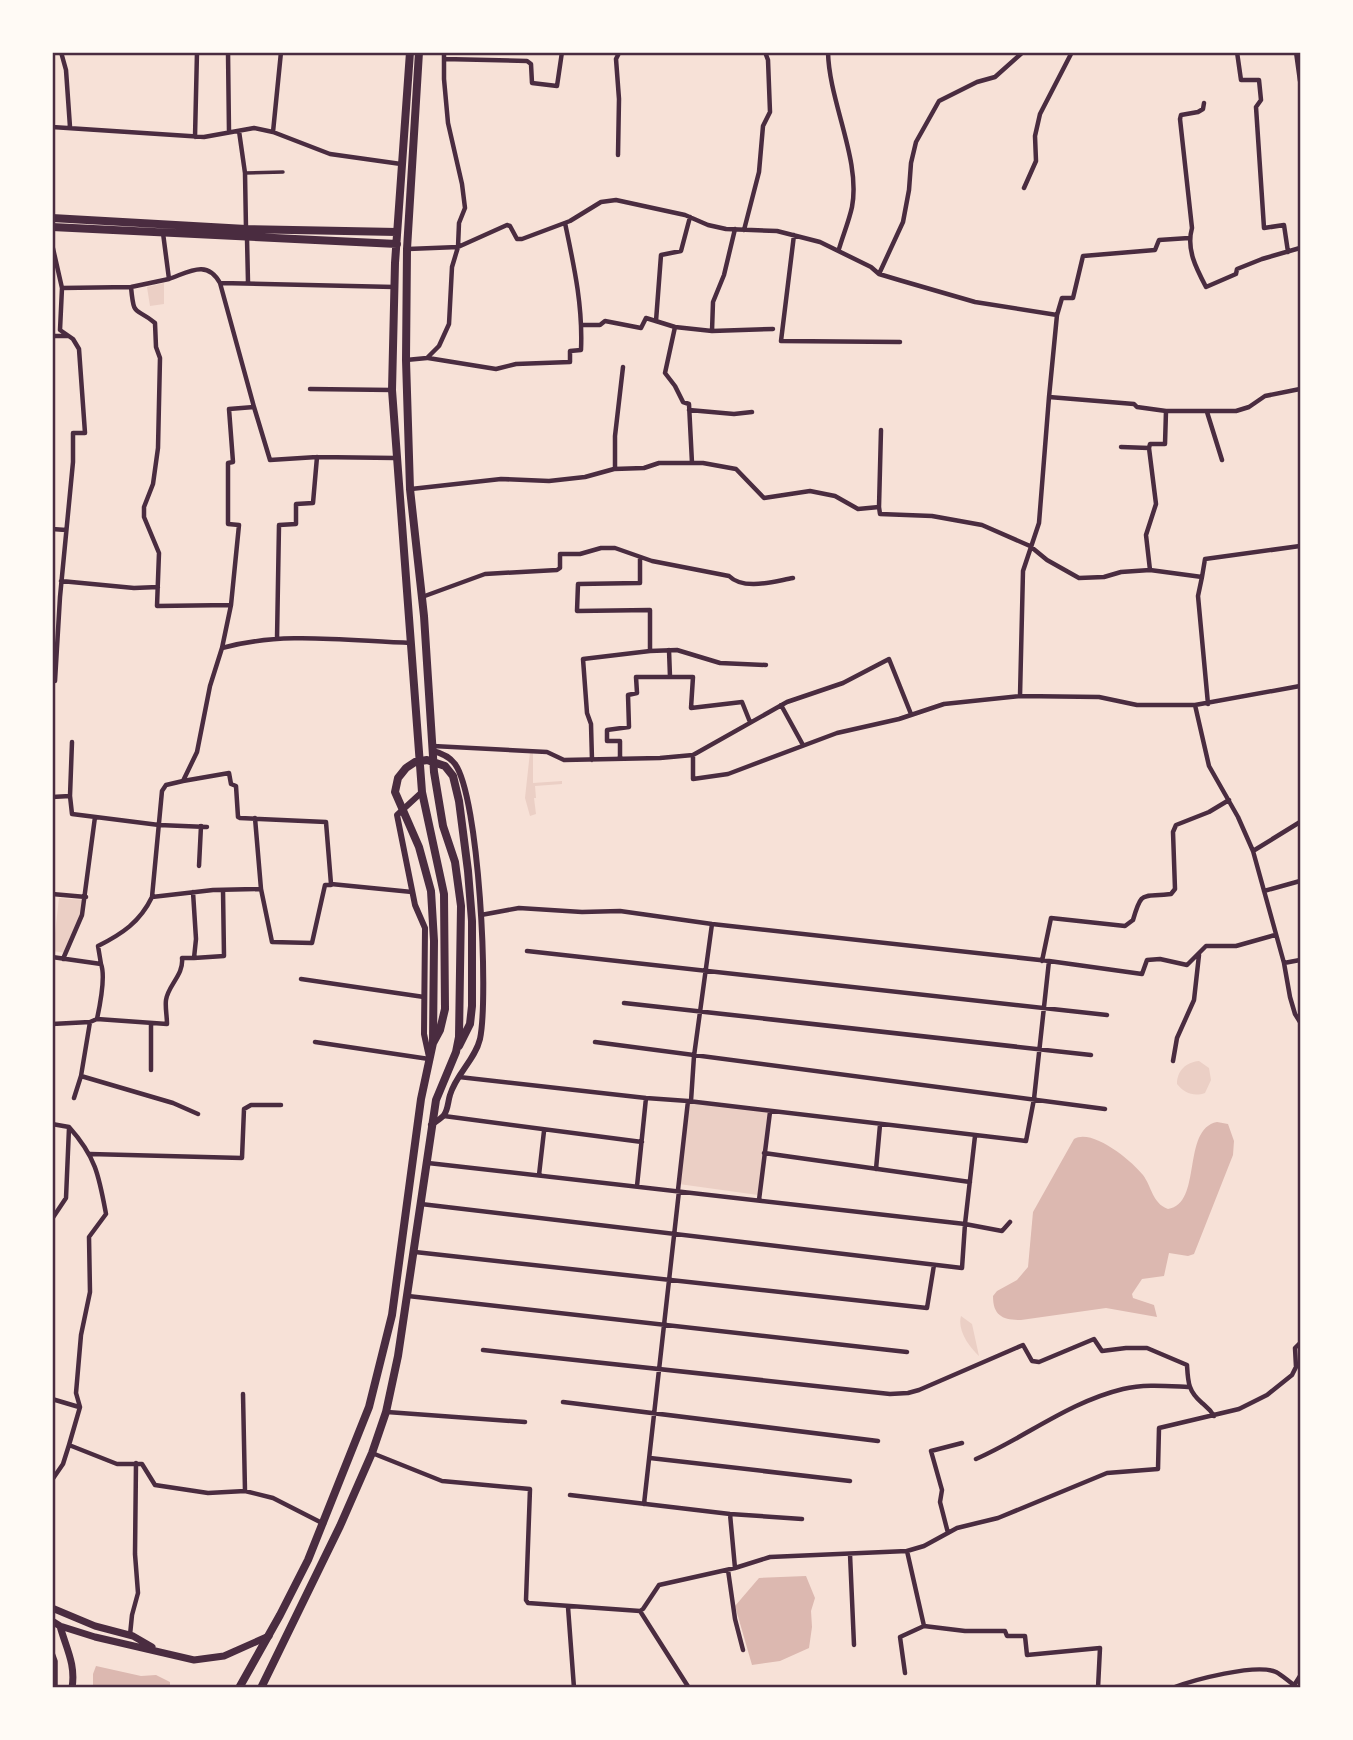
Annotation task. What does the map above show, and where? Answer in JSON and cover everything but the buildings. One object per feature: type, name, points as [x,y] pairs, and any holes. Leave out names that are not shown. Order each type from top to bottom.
[{"type":"main road","points":[[410,52],[397,232],[391,390],[422,792],[445,906],[445,1009],[440,1030],[433,1043]]},
{"type":"main road","points":[[419,52],[407,230],[406,359],[410,489],[429,678],[437,793],[454,862],[461,906],[460,1021],[456,1052]]},
{"type":"main road","points":[[52,218],[397,244]]},
{"type":"main road","points":[[52,227],[163,232],[397,232]]},
{"type":"main road","points":[[392,358],[406,359]]},
{"type":"main road","points":[[239,1688],[298,1581],[324,1524],[369,1407],[387,1339],[414,1141],[433,1043],[434,940],[431,891],[422,854],[395,792],[401,773],[411,764],[432,761],[445,766],[453,776],[457,793],[472,921],[471,1019],[439,1089],[431,1125],[408,1296],[386,1412],[372,1453],[318,1574],[261,1688]]},
{"type":"main road","points":[[52,1608],[75,1620],[130,1635],[161,1653]]},
{"type":"main road","points":[[56,1624],[181,1658],[214,1658],[234,1653],[269,1636]]},
{"type":"main road","points":[[56,1624],[73,1664],[72,1688]]},
{"type":"street","points":[[61,52],[66,70],[70,127]]},
{"type":"street","points":[[195,137],[197,52]]},
{"type":"street","points":[[228,52],[229,132]]},
{"type":"street","points":[[273,132],[281,52]]},
{"type":"street","points":[[427,358],[439,346],[449,324],[452,267],[465,200],[448,123],[444,56],[527,61],[531,64],[531,83],[557,86],[562,52]]},
{"type":"street","points":[[618,155],[619,99],[616,59],[622,52]]},
{"type":"street","points":[[744,230],[759,172],[763,126],[770,112],[768,60],[765,52]]},
{"type":"street","points":[[828,52],[828,72],[851,168],[852,206],[839,249]]},
{"type":"street","points":[[879,274],[903,222],[916,142],[939,102],[977,82],[995,77],[1023,52]]},
{"type":"street","points":[[1024,188],[1036,161],[1035,136],[1041,114],[1072,52]]},
{"type":"street","points":[[1237,52],[1241,80],[1259,80],[1261,100],[1256,107],[1264,228],[1284,225],[1288,252]]},
{"type":"street","points":[[1296,52],[1300,81]]},
{"type":"street","points":[[1204,103],[1203,109],[1181,115],[1180,120],[1192,228],[1189,238],[1193,263],[1206,287],[1236,274],[1237,269],[1300,248]]},
{"type":"street","points":[[52,127],[195,137],[254,128],[273,132],[330,154],[401,164]]},
{"type":"street","points":[[239,131],[244,173],[248,282]]},
{"type":"street","points":[[244,173],[283,172]]},
{"type":"street","points":[[407,249],[458,247],[502,226],[510,226],[515,237],[519,239],[565,223],[608,199],[690,217],[708,225],[794,235],[839,249],[879,274],[975,302],[1057,315]]},
{"type":"street","points":[[656,321],[661,255],[681,251],[690,217]]},
{"type":"street","points":[[406,359],[427,358],[496,369],[516,364],[569,363],[570,351],[581,350],[582,325],[581,298],[565,223]]},
{"type":"street","points":[[712,331],[713,302],[724,275],[735,229]]},
{"type":"street","points":[[163,232],[169,279]]},
{"type":"street","points":[[794,235],[781,341],[900,342]]},
{"type":"street","points":[[1020,696],[1023,571],[1039,523],[1057,315],[1062,298],[1073,298],[1083,256],[1155,250],[1159,240],[1189,238]]},
{"type":"street","points":[[52,244],[55,273],[61,288],[60,330],[81,354],[85,433],[73,433],[55,681],[52,681]]},
{"type":"street","points":[[61,288],[131,286],[169,279],[197,269],[215,273],[270,460],[395,457]]},
{"type":"street","points":[[220,283],[394,287]]},
{"type":"street","points":[[131,286],[135,312],[155,324],[156,347],[160,358],[158,448],[153,484],[144,507],[144,517],[159,552],[157,606],[231,605]]},
{"type":"street","points":[[582,325],[600,325],[605,321],[642,328],[645,318],[675,327],[712,331],[773,329]]},
{"type":"street","points":[[675,327],[665,373],[682,402],[689,404],[692,463]]},
{"type":"street","points":[[52,336],[68,336]]},
{"type":"street","points":[[615,469],[615,436],[623,368]]},
{"type":"street","points":[[310,389],[391,390]]},
{"type":"street","points":[[1049,397],[1116,401],[1166,411],[1207,412],[1236,411],[1249,407],[1265,396],[1300,389]]},
{"type":"street","points":[[183,781],[197,752],[210,686],[231,605],[239,525],[228,524],[228,463],[233,462],[229,409],[254,407]]},
{"type":"street","points":[[689,410],[734,414],[752,412]]},
{"type":"street","points":[[1150,570],[1146,535],[1156,504],[1149,449],[1150,444],[1165,444],[1166,411]]},
{"type":"street","points":[[1207,412],[1222,460]]},
{"type":"street","points":[[881,430],[880,514],[912,514],[982,524],[1030,545],[1055,566],[1079,578],[1150,570],[1202,577]]},
{"type":"street","points":[[1121,447],[1149,449]]},
{"type":"street","points":[[277,639],[279,525],[296,524],[296,505],[313,503],[317,457]]},
{"type":"street","points":[[410,489],[501,479],[549,481],[585,477],[615,469],[644,468],[659,463],[692,463],[737,469],[764,498],[810,491],[835,496],[858,509],[879,507]]},
{"type":"street","points":[[52,529],[66,530]]},
{"type":"street","points":[[1208,704],[1198,596],[1205,559],[1300,546]]},
{"type":"street","points":[[421,597],[485,574],[557,570],[560,568],[562,553],[580,554],[601,548],[615,548],[682,569],[729,576],[732,580],[754,584],[793,578]]},
{"type":"street","points":[[640,558],[640,583],[578,584],[577,610],[650,610],[650,651]]},
{"type":"street","points":[[61,581],[134,588],[158,587]]},
{"type":"street","points":[[222,648],[250,640],[277,639],[412,643]]},
{"type":"street","points":[[669,650],[670,677]]},
{"type":"street","points":[[592,760],[591,723],[587,713],[583,659],[677,650],[720,663],[766,665]]},
{"type":"street","points":[[433,748],[547,752],[564,761],[693,755],[781,705],[842,682],[889,659],[911,714]]},
{"type":"street","points":[[620,758],[620,741],[607,741],[607,730],[629,727],[628,694],[637,693],[636,677],[693,677],[691,709],[742,702],[750,722]]},
{"type":"street","points":[[693,755],[693,779],[728,774],[836,733],[900,719],[944,704],[1020,696],[1098,697],[1137,705],[1195,705],[1300,686]]},
{"type":"street","points":[[781,705],[803,745]]},
{"type":"street","points":[[1195,705],[1209,766],[1238,817],[1252,851],[1284,963],[1290,997],[1300,1022]]},
{"type":"street","points":[[72,741],[72,814],[159,825],[204,826],[199,866]]},
{"type":"street","points":[[431,1125],[444,1116],[450,1095],[474,1055],[481,1028],[481,915],[475,849],[464,789],[455,764],[433,748]]},
{"type":"street","points":[[97,1019],[103,968],[98,946],[135,923],[152,897],[163,787],[229,773],[231,785],[236,786],[238,817],[326,822],[331,884]]},
{"type":"street","points":[[315,1042],[429,1059],[424,1034],[425,928],[413,893],[397,815],[422,792]]},
{"type":"street","points":[[52,797],[71,796]]},
{"type":"street","points":[[1042,961],[1051,918],[1125,926],[1133,920],[1139,899],[1143,896],[1171,894],[1175,889],[1173,832],[1176,825],[1209,813],[1229,800]]},
{"type":"street","points":[[63,958],[82,915],[95,817]]},
{"type":"street","points":[[255,818],[261,890],[272,942],[312,943],[325,885],[413,893]]},
{"type":"street","points":[[1252,851],[1300,822]]},
{"type":"street","points":[[1264,891],[1300,881]]},
{"type":"street","points":[[52,1024],[117,1019],[167,1024],[166,999],[179,976],[183,965],[182,958],[224,957],[223,890]]},
{"type":"street","points":[[152,897],[193,891],[261,890]]},
{"type":"street","points":[[193,891],[196,939],[194,958]]},
{"type":"street","points":[[52,894],[86,897]]},
{"type":"street","points":[[481,915],[519,908],[582,912],[620,911],[1142,974],[1147,960],[1160,959],[1188,965],[1206,946],[1236,946],[1275,935]]},
{"type":"street","points":[[644,1504],[678,1191],[712,924]]},
{"type":"street","points":[[527,951],[1108,1015]]},
{"type":"street","points":[[1173,1061],[1177,1038],[1194,1000],[1199,955]]},
{"type":"street","points":[[52,957],[102,964]]},
{"type":"street","points":[[1284,963],[1300,960]]},
{"type":"street","points":[[459,1077],[1026,1141],[1034,1099],[1049,961]]},
{"type":"street","points":[[301,979],[425,997]]},
{"type":"street","points":[[624,1003],[1091,1055]]},
{"type":"street","points":[[74,1098],[81,1076],[90,1022]]},
{"type":"street","points":[[151,1024],[151,1070]]},
{"type":"street","points":[[595,1042],[1104,1109]]},
{"type":"street","points":[[81,1076],[173,1103],[198,1114]]},
{"type":"street","points":[[637,1186],[646,1098]]},
{"type":"street","points":[[90,1154],[242,1158],[244,1109],[251,1105],[281,1105]]},
{"type":"street","points":[[759,1200],[769,1112]]},
{"type":"street","points":[[444,1116],[642,1143]]},
{"type":"street","points":[[52,1124],[69,1128],[90,1154],[96,1165],[106,1214],[89,1237],[90,1292],[81,1335],[76,1393],[80,1407],[63,1464],[52,1480]]},
{"type":"street","points":[[876,1169],[880,1125]]},
{"type":"street","points":[[52,1219],[66,1198],[69,1128]]},
{"type":"street","points":[[539,1175],[544,1131]]},
{"type":"street","points":[[420,1204],[962,1268],[975,1136]]},
{"type":"street","points":[[764,1153],[970,1182]]},
{"type":"street","points":[[426,1162],[965,1224],[1002,1231],[1010,1222]]},
{"type":"street","points":[[414,1252],[927,1308],[934,1265]]},
{"type":"street","points":[[408,1296],[907,1352]]},
{"type":"street","points":[[483,1350],[890,1394],[919,1390],[1023,1345],[1032,1361],[1039,1363],[1094,1339],[1101,1351],[1147,1348],[1181,1361],[1187,1365],[1188,1387],[1214,1416]]},
{"type":"street","points":[[372,1453],[442,1481],[530,1489],[526,1602],[640,1611],[659,1586],[770,1557],[907,1551],[924,1546],[957,1528],[1020,1510],[1107,1473],[1158,1469],[1159,1428],[1239,1409],[1258,1400],[1292,1374],[1296,1367],[1296,1348],[1300,1343]]},
{"type":"street","points":[[976,1459],[1074,1407],[1101,1396],[1150,1386],[1188,1387]]},
{"type":"street","points":[[243,1394],[245,1491]]},
{"type":"street","points":[[52,1399],[80,1407]]},
{"type":"street","points":[[563,1402],[877,1441]]},
{"type":"street","points":[[386,1412],[525,1422]]},
{"type":"street","points":[[948,1533],[940,1502],[942,1490],[931,1451],[962,1443]]},
{"type":"street","points":[[69,1445],[117,1464],[142,1464],[155,1485],[208,1493],[245,1491],[273,1498],[324,1524]]},
{"type":"street","points":[[650,1458],[850,1480]]},
{"type":"street","points":[[130,1635],[138,1593],[135,1554],[136,1463]]},
{"type":"street","points":[[570,1495],[730,1514],[802,1519]]},
{"type":"street","points":[[730,1514],[735,1568]]},
{"type":"street","points":[[907,1551],[924,1626]]},
{"type":"street","points":[[850,1554],[855,1645]]},
{"type":"street","points":[[728,1570],[735,1619],[743,1650]]},
{"type":"street","points":[[568,1607],[574,1688]]},
{"type":"street","points":[[640,1611],[689,1688]]},
{"type":"street","points":[[905,1673],[900,1637],[924,1626],[965,1631],[1005,1631],[1007,1636],[1025,1636],[1027,1655],[1100,1648],[1098,1688]]},
{"type":"street","points":[[52,1650],[56,1661],[56,1688]]},
{"type":"street","points":[[1172,1688],[1215,1675],[1261,1670],[1275,1671],[1293,1686],[1300,1676]]},
{"type":"shaded area","points":[[164,283],[164,304],[150,306],[147,287]]},
{"type":"shaded area","points":[[530,752],[533,752],[533,783],[562,781],[562,784],[535,786],[536,814],[530,816],[525,798]]},
{"type":"shaded area","points":[[59,898],[82,900],[81,914],[65,953],[53,951]]},
{"type":"shaded area","points":[[1199,1061],[1209,1068],[1211,1080],[1205,1093],[1186,1092],[1177,1084],[1177,1079],[1183,1068]]},
{"type":"shaded area","points":[[689,1100],[769,1110],[758,1195],[679,1184]]},
{"type":"shaded area","points":[[1217,1122],[1228,1124],[1234,1141],[1233,1155],[1194,1254],[1188,1256],[1169,1253],[1164,1276],[1142,1279],[1132,1294],[1133,1298],[1154,1305],[1157,1317],[1106,1308],[1021,1320],[1000,1316],[993,1303],[993,1296],[1017,1280],[1028,1267],[1033,1212],[1074,1139],[1091,1138],[1121,1154],[1143,1175],[1155,1199],[1168,1209],[1179,1204],[1185,1194],[1199,1138],[1206,1128]]},
{"type":"shaded area","points":[[961,1316],[972,1324],[979,1356],[962,1332]]},
{"type":"shaded area","points":[[806,1576],[815,1598],[811,1611],[809,1648],[780,1661],[752,1665],[735,1606],[759,1578]]},
{"type":"shaded area","points":[[96,1666],[141,1676],[156,1675],[170,1682],[170,1687],[93,1687]]}]
